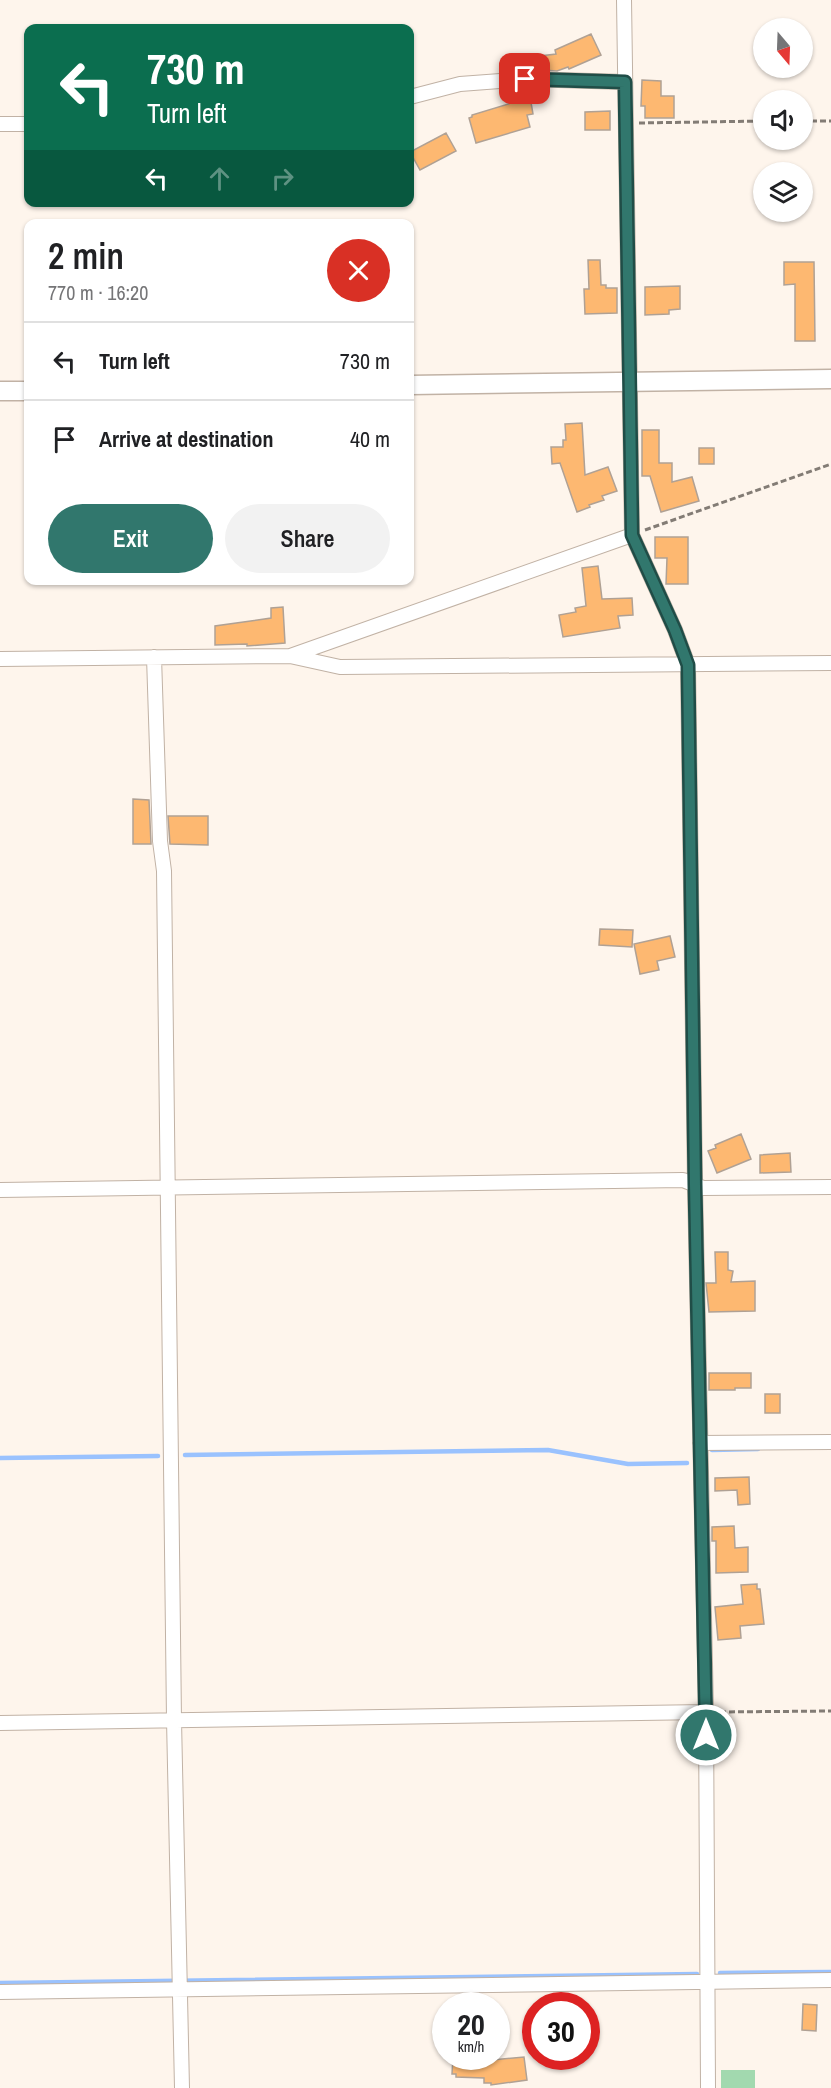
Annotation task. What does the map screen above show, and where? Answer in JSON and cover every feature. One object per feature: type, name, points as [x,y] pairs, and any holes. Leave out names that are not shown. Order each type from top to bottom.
[{"type":"street","points":[[624,0],[632,535],[675,630],[688,665],[695,1185],[706,1712],[708,2088]]},
{"type":"street","points":[[414,97],[460,84],[525,79],[625,82]]},
{"type":"street","points":[[0,124],[24,124]]},
{"type":"street","points":[[414,385],[831,379]]},
{"type":"street","points":[[0,391],[24,391]]},
{"type":"street","points":[[290,656],[632,535]]},
{"type":"street","points":[[0,659],[290,656],[340,667],[831,663]]},
{"type":"street","points":[[154,657],[160,842],[164,871],[174,1720],[183,2088]]},
{"type":"street","points":[[0,1190],[682,1180],[703,1188],[831,1187]]},
{"type":"street","points":[[700,1443],[831,1442]]},
{"type":"street","points":[[0,1723],[706,1712]]},
{"type":"street","points":[[0,1992],[831,1980]]},
{"type":"path","points":[[813,121],[831,120]]},
{"type":"path","points":[[627,123],[753,122]]},
{"type":"path","points":[[632,535],[831,464]]},
{"type":"path","points":[[706,1712],[831,1711]]},
{"type":"green space","points":[[721,2070],[755,2070],[755,2088],[721,2088]]},
{"type":"building","points":[[591,34],[601,55],[569,69],[568,67],[557,71],[542,70],[540,56],[556,54],[555,50]]},
{"type":"building","points":[[642,80],[661,81],[661,96],[674,96],[674,118],[645,118],[645,106],[641,106]]},
{"type":"building","points":[[529,91],[533,114],[527,115],[530,127],[476,143],[469,118],[472,115],[518,101],[517,93]]},
{"type":"building","points":[[610,111],[610,130],[585,130],[585,112]]},
{"type":"building","points":[[446,133],[456,151],[420,170],[414,159],[414,150]]},
{"type":"building","points":[[588,260],[600,260],[601,285],[606,285],[606,288],[617,288],[617,313],[585,314],[584,289],[589,289]]},
{"type":"building","points":[[784,262],[814,262],[815,341],[795,341],[795,284],[784,285]]},
{"type":"building","points":[[680,286],[680,309],[669,310],[669,314],[645,315],[645,287]]},
{"type":"building","points":[[582,423],[585,475],[608,467],[617,491],[602,496],[604,500],[577,512],[560,463],[552,464],[551,447],[563,447],[563,440],[566,440],[565,424]]},
{"type":"building","points":[[642,430],[659,430],[659,463],[672,463],[672,482],[692,477],[699,501],[661,512],[650,476],[642,476]]},
{"type":"building","points":[[699,448],[714,448],[714,464],[699,464]]},
{"type":"building","points":[[655,537],[688,537],[688,584],[666,584],[667,558],[655,558]]},
{"type":"building","points":[[598,566],[602,599],[632,598],[633,615],[618,616],[620,628],[563,637],[559,615],[576,612],[575,608],[586,606],[582,568]]},
{"type":"building","points":[[283,607],[285,643],[247,646],[247,644],[215,645],[215,626],[271,618],[271,608]]},
{"type":"building","points":[[133,799],[149,800],[151,844],[133,844]]},
{"type":"building","points":[[168,816],[208,816],[208,845],[170,844]]},
{"type":"building","points":[[600,929],[633,930],[632,947],[599,945]]},
{"type":"building","points":[[670,936],[675,957],[657,961],[659,970],[640,974],[634,944]]},
{"type":"building","points":[[741,1134],[751,1159],[717,1173],[708,1151],[716,1148],[715,1145]]},
{"type":"building","points":[[790,1153],[791,1172],[760,1173],[760,1155]]},
{"type":"building","points":[[715,1252],[728,1252],[728,1270],[733,1271],[731,1282],[755,1281],[755,1311],[709,1312],[706,1283],[716,1283]]},
{"type":"building","points":[[709,1373],[751,1373],[751,1388],[709,1390]]},
{"type":"building","points":[[765,1394],[780,1394],[780,1413],[765,1413]]},
{"type":"building","points":[[749,1477],[750,1504],[738,1505],[737,1490],[715,1491],[715,1478]]},
{"type":"building","points":[[734,1526],[735,1548],[748,1547],[748,1572],[716,1573],[716,1541],[712,1541],[712,1527]]},
{"type":"building","points":[[757,1584],[757,1589],[760,1589],[764,1624],[740,1626],[741,1638],[718,1640],[715,1607],[743,1604],[741,1585]]},
{"type":"building","points":[[803,2004],[817,2005],[816,2031],[802,2030]]},
{"type":"building","points":[[522,2057],[522,2070],[526,2070],[527,2080],[491,2085],[491,2083],[484,2083],[484,2078],[456,2077],[456,2074],[452,2074],[452,2070],[510,2070],[510,2058]]},
{"type":"waterway","points":[[712,1450],[758,1449]]},
{"type":"waterway","points":[[185,1455],[548,1450],[628,1464],[687,1463]]},
{"type":"waterway","points":[[0,1458],[158,1456]]},
{"type":"waterway","points":[[720,1973],[831,1972]]},
{"type":"waterway","points":[[0,1983],[697,1974]]},
{"type":"route","points":[[525,79],[625,82],[632,535],[675,630],[688,665],[706,1735]]}]
